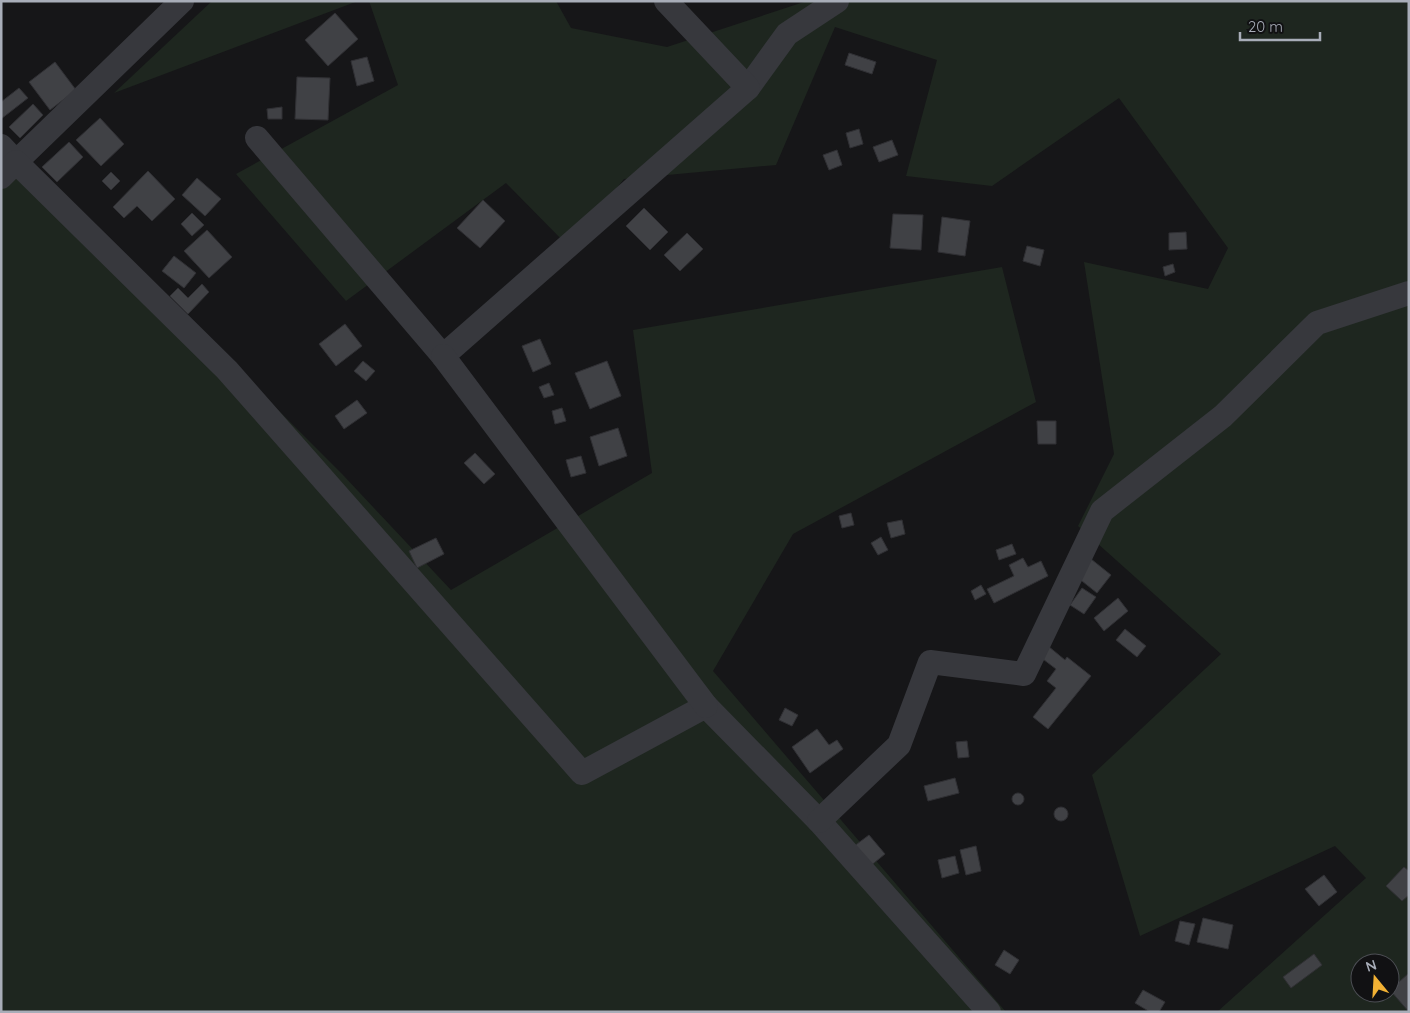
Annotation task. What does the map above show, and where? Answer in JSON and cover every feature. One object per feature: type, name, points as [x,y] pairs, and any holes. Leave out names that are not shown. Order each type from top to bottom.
[{"type":"street","points":[[182,1],[6,162],[227,370],[582,773],[706,706]]},
{"type":"street","points":[[666,1],[748,88]]},
{"type":"street","points":[[444,356],[748,88],[787,34],[837,1]]},
{"type":"street","points":[[257,138],[444,356],[706,706],[819,821],[989,1012]]},
{"type":"street","points":[[819,821],[899,745],[930,662],[1024,674],[1102,511],[1223,416],[1318,323],[1409,293]]},
{"type":"shaded area","points":[[212,1],[358,1],[114,93]]},
{"type":"shaded area","points":[[369,1],[556,1],[571,28],[667,47],[807,1],[1409,1],[1409,1012],[1217,1012],[1366,878],[1335,846],[1140,936],[1092,775],[1221,654],[1078,526],[1114,454],[1084,262],[1208,289],[1228,248],[1119,98],[992,186],[906,176],[937,60],[835,27],[776,165],[624,179],[569,247],[506,183],[346,301],[236,174],[398,85]]},
{"type":"shaded area","points":[[8,140],[343,475],[451,590],[652,473],[633,330],[1002,267],[1036,402],[793,534],[713,671],[1006,1012],[1,1012],[1,148]]},
{"type":"building","points":[[335,13],[358,39],[328,66],[305,40]]},
{"type":"building","points":[[849,53],[876,62],[872,74],[845,65]]},
{"type":"building","points":[[367,57],[374,81],[357,86],[351,61]]},
{"type":"building","points":[[55,62],[76,90],[50,110],[29,82]]},
{"type":"building","points":[[297,77],[330,78],[328,120],[295,119]]},
{"type":"building","points":[[19,88],[28,98],[1,119],[1,102]]},
{"type":"building","points":[[33,104],[43,115],[20,138],[9,127]]},
{"type":"building","points":[[282,107],[282,119],[268,119],[267,109]]},
{"type":"building","points":[[100,118],[124,144],[101,166],[76,140]]},
{"type":"building","points":[[859,129],[863,144],[850,148],[846,133]]},
{"type":"building","points":[[892,140],[898,155],[879,162],[873,147]]},
{"type":"building","points":[[69,142],[83,157],[57,182],[42,167]]},
{"type":"building","points":[[837,150],[842,165],[829,170],[823,155]]},
{"type":"building","points":[[148,171],[175,199],[152,221],[137,206],[124,218],[113,207]]},
{"type":"building","points":[[111,172],[120,181],[111,190],[102,181]]},
{"type":"building","points":[[197,178],[221,199],[205,216],[182,195]]},
{"type":"building","points":[[483,200],[505,221],[480,248],[457,228]]},
{"type":"building","points":[[644,208],[668,232],[650,250],[626,226]]},
{"type":"building","points":[[192,213],[204,225],[192,236],[181,224]]},
{"type":"building","points":[[893,214],[923,215],[921,250],[890,248]]},
{"type":"building","points":[[942,217],[970,221],[965,256],[938,252]]},
{"type":"building","points":[[207,230],[232,257],[209,278],[184,251]]},
{"type":"building","points":[[1186,232],[1187,249],[1169,250],[1169,233]]},
{"type":"building","points":[[687,233],[703,249],[680,271],[664,255]]},
{"type":"building","points":[[1027,246],[1044,250],[1040,266],[1023,261]]},
{"type":"building","points":[[174,256],[196,273],[184,288],[162,271]]},
{"type":"building","points":[[1173,264],[1175,272],[1165,276],[1163,267]]},
{"type":"building","points":[[202,284],[209,292],[188,314],[170,296],[178,288],[188,298]]},
{"type":"building","points":[[345,324],[362,346],[336,366],[319,344]]},
{"type":"building","points":[[540,339],[551,364],[533,372],[522,346]]},
{"type":"building","points":[[363,361],[375,371],[366,381],[354,371]]},
{"type":"building","points":[[607,361],[621,396],[590,409],[575,373]]},
{"type":"building","points":[[549,383],[554,395],[544,398],[539,387]]},
{"type":"building","points":[[357,400],[367,413],[344,429],[335,416]]},
{"type":"building","points":[[562,408],[566,421],[555,424],[552,411]]},
{"type":"building","points":[[1037,421],[1056,421],[1056,444],[1038,444]]},
{"type":"building","points":[[618,428],[627,456],[599,466],[590,437]]},
{"type":"building","points":[[475,453],[495,474],[484,484],[464,463]]},
{"type":"building","points":[[581,456],[586,473],[571,477],[566,460]]},
{"type":"building","points":[[851,513],[854,525],[842,528],[839,516]]},
{"type":"building","points":[[902,520],[905,534],[891,538],[887,523]]},
{"type":"building","points":[[881,537],[888,550],[878,555],[871,543]]},
{"type":"building","points":[[436,538],[444,554],[417,568],[409,551]]},
{"type":"building","points":[[1012,544],[1016,554],[999,560],[996,550]]},
{"type":"building","points":[[1023,558],[1028,567],[1041,561],[1048,576],[994,603],[987,589],[1014,576],[1009,565]]},
{"type":"building","points":[[1091,559],[1111,575],[1097,593],[1077,577]]},
{"type":"building","points":[[981,585],[986,594],[975,600],[971,591]]},
{"type":"building","points":[[1082,588],[1096,597],[1084,614],[1070,605]]},
{"type":"building","points":[[1118,598],[1128,611],[1104,631],[1094,618]]},
{"type":"building","points":[[1125,629],[1146,646],[1137,657],[1116,640]]},
{"type":"building","points":[[1048,646],[1065,660],[1067,657],[1091,676],[1048,729],[1033,717],[1056,688],[1047,681],[1056,669],[1039,656]]},
{"type":"building","points":[[785,708],[798,715],[792,726],[779,720]]},
{"type":"building","points":[[817,729],[829,745],[837,740],[843,749],[810,773],[792,747]]},
{"type":"building","points":[[967,741],[969,757],[958,758],[956,742]]},
{"type":"building","points":[[955,778],[959,793],[928,801],[924,786]]},
{"type":"building","points":[[1020,793],[1023,794],[1023,804],[1016,805],[1013,804],[1012,797],[1013,794]]},
{"type":"building","points":[[1061,807],[1066,809],[1068,814],[1066,819],[1061,821],[1056,819],[1054,814],[1056,809]]},
{"type":"building","points":[[869,835],[885,854],[869,867],[853,847]]},
{"type":"building","points":[[976,846],[981,871],[966,875],[960,850]]},
{"type":"building","points":[[955,856],[959,873],[942,878],[938,860]]},
{"type":"building","points":[[1404,867],[1409,871],[1409,895],[1402,901],[1386,886]]},
{"type":"building","points":[[1324,875],[1337,892],[1319,906],[1305,889]]},
{"type":"building","points":[[1203,918],[1233,925],[1228,949],[1197,942]]},
{"type":"building","points":[[1180,921],[1195,924],[1189,945],[1175,941]]},
{"type":"building","points":[[1004,950],[1019,960],[1010,974],[995,965]]},
{"type":"building","points":[[1314,954],[1322,965],[1291,988],[1283,977]]},
{"type":"building","points":[[1409,973],[1409,1012],[1400,1002],[1400,981]]},
{"type":"building","points":[[1143,990],[1165,1002],[1159,1012],[1150,1012],[1135,1003]]}]
